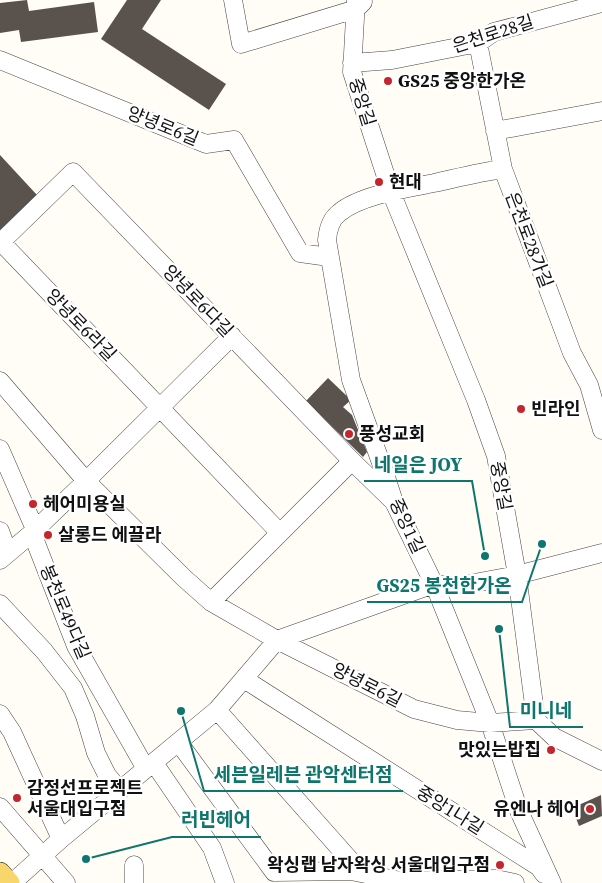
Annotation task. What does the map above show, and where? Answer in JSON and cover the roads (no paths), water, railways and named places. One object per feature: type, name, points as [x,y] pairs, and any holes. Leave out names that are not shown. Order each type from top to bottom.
[{"type":"main road","points":[[0,873],[10,883]]},
{"type":"street","name":"중앙길","points":[[233,0],[241,44],[359,3],[352,72],[391,192],[488,428],[496,456],[517,574],[536,720]]},
{"type":"street","name":"은천로28길","points":[[352,63],[392,60],[478,43],[494,32],[602,3]]},
{"type":"street","name":"은천로28가길","points":[[478,43],[503,169],[572,352],[588,385],[602,430]]},
{"type":"street","name":"양녕로6길","points":[[0,60],[206,144],[234,140],[300,253],[329,257]]},
{"type":"street","points":[[495,131],[602,111]]},
{"type":"street","points":[[391,192],[503,169]]},
{"type":"street","name":"양녕로6다길","points":[[1,242],[73,172],[352,461],[394,502]]},
{"type":"street","name":"중앙1길","points":[[391,192],[354,204],[335,217],[328,233],[329,257],[351,380],[394,502],[434,584],[490,723],[519,811],[551,883]]},
{"type":"street","name":"양녕로6라길","points":[[1,242],[280,533]]},
{"type":"street","points":[[4,557],[86,481],[232,336]]},
{"type":"street","name":"양녕로6길","points":[[0,381],[86,481],[184,578],[211,602],[277,640],[414,709],[457,720],[490,723],[536,720]]},
{"type":"street","name":"봉천로49다길","points":[[0,449],[34,527],[32,533],[76,646],[150,766],[212,848],[225,883]]},
{"type":"street","points":[[211,602],[352,461]]},
{"type":"street","points":[[0,531],[4,557]]},
{"type":"street","points":[[10,883],[217,710],[277,640],[434,584],[458,586],[602,553]]},
{"type":"street","points":[[0,604],[44,651],[73,688],[85,716],[96,753],[107,775],[120,791]]},
{"type":"street","name":"중앙1나길","points":[[244,679],[539,867],[551,883]]},
{"type":"street","points":[[217,710],[350,866]]},
{"type":"street","points":[[0,714],[12,732],[61,839]]},
{"type":"street","points":[[536,720],[554,737],[602,761]]},
{"type":"street","points":[[179,742],[274,872],[350,866],[401,882],[496,879],[516,883]]},
{"type":"street","points":[[0,807],[66,883]]},
{"type":"street","points":[[134,865],[134,883]]},
{"type":"place","name":"GS25 중앙한가온","points":[[388,81]]},
{"type":"place","name":"현대","points":[[379,182]]},
{"type":"place","name":"빈라인","points":[[521,409]]},
{"type":"place","name":"풍성교회","points":[[349,434]]},
{"type":"place","name":"헤어미용실","points":[[33,504]]},
{"type":"place","name":"살롱드 에끌라","points":[[48,535]]},
{"type":"place","name":"GS25 봉천한가온","points":[[542,544]]},
{"type":"place","name":"네일은 JOY","points":[[485,556]]},
{"type":"place","name":"미니네","points":[[499,629]]},
{"type":"place","name":"세븐일레븐 관악센터점","points":[[181,711]]},
{"type":"place","name":"맛있는밥집","points":[[551,750]]},
{"type":"place","name":"감정선프로젝트 서울대입구점","points":[[17,798]]},
{"type":"place","name":"유엔나 헤어","points":[[590,809]]},
{"type":"place","name":"러빈헤어","points":[[86,859]]},
{"type":"place","name":"왁싱랩 남자왁싱 서울대입구점","points":[[500,865]]}]
